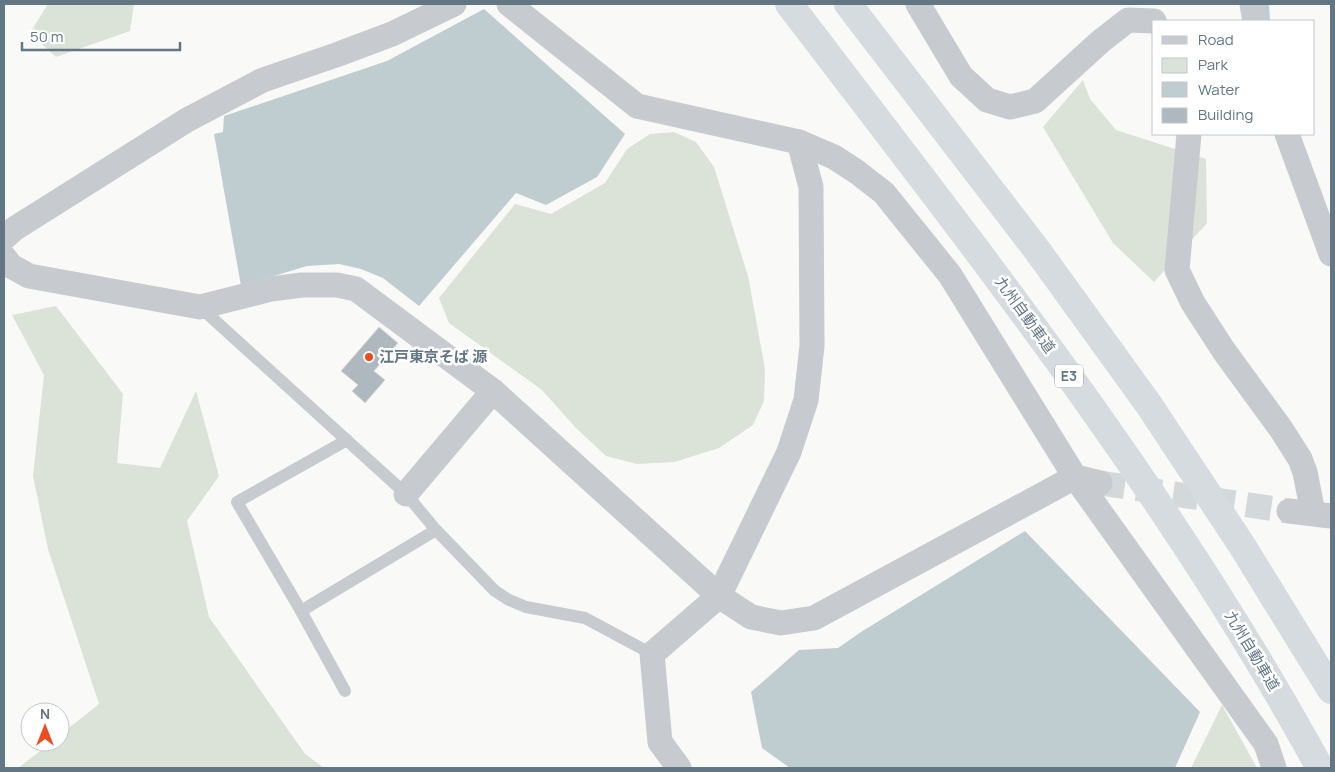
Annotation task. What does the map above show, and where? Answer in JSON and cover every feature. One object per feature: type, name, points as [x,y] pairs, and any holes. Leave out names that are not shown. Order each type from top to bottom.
[{"type":"highway","name":"九州自動車道","points":[[789,4],[1000,280],[1107,428],[1201,568],[1293,719],[1320,768]]},
{"type":"highway","points":[[848,4],[1037,250],[1149,405],[1241,544],[1331,671]]},
{"type":"highway","points":[[1241,544],[1331,690]]},
{"type":"street","points":[[4,238],[31,218],[187,120],[263,80],[392,34],[454,4]]},
{"type":"street","points":[[509,4],[637,106],[799,142],[834,157],[884,193],[950,275],[1075,477],[1266,744],[1274,768]]},
{"type":"street","points":[[918,4],[961,76],[988,100],[1010,107],[1035,101],[1101,41],[1128,20],[1152,22]]},
{"type":"street","points":[[1252,4],[1255,20]]},
{"type":"street","points":[[1189,135],[1177,270],[1193,303],[1224,351],[1282,429],[1300,459],[1322,514]]},
{"type":"street","points":[[1287,135],[1331,254]]},
{"type":"street","points":[[679,768],[660,742],[652,654],[719,596],[789,452],[806,400],[812,346],[811,187],[799,142]]},
{"type":"street","points":[[4,257],[11,266],[29,276],[200,307],[271,289],[302,285],[337,285],[356,289],[493,391],[719,596],[751,617],[781,623],[814,618],[1075,477],[1100,483]]},
{"type":"street","points":[[406,494],[493,391]]},
{"type":"street","points":[[1289,510],[1322,514]]},
{"type":"lane","points":[[200,307],[406,494],[436,530],[495,591],[509,600],[526,607],[585,618],[652,654]]},
{"type":"lane","points":[[345,691],[301,611],[236,502],[347,440]]},
{"type":"lane","points":[[301,611],[436,530]]},
{"type":"green space","points":[[48,4],[134,4],[130,31],[56,57],[30,33]]},
{"type":"green space","points":[[1083,80],[1090,99],[1116,130],[1206,159],[1207,223],[1154,282],[1113,243],[1043,127]]},
{"type":"green space","points":[[674,132],[696,142],[714,167],[748,276],[765,369],[764,401],[753,425],[719,448],[674,462],[637,464],[606,456],[576,428],[542,390],[449,323],[439,298],[515,204],[551,214],[605,183],[627,149],[650,134]]},
{"type":"green space","points":[[56,306],[123,394],[117,463],[160,468],[196,391],[219,476],[187,521],[209,617],[305,754],[324,768],[18,768],[39,752],[70,752],[70,727],[99,704],[48,549],[33,476],[44,375],[12,315]]},
{"type":"green space","points":[[1222,705],[1257,768],[1191,768]]},
{"type":"water","points":[[484,9],[625,134],[597,177],[546,205],[516,193],[419,306],[383,278],[361,269],[339,264],[307,266],[241,286],[214,134],[223,132],[224,116],[387,61]]},
{"type":"water","points":[[1025,531],[1200,712],[1175,768],[790,768],[762,748],[751,692],[799,650],[838,648]]},
{"type":"building","name":"江戸東京そば 源","points":[[379,327],[398,343],[374,371],[385,380],[365,403],[352,391],[358,385],[341,371]]},
{"type":"waterway","points":[[1266,4],[1267,20]]},
{"type":"tunnel","points":[[1100,483],[1289,511]]},
{"type":"place","name":"江戸東京そば 源","points":[[369,357]]}]
